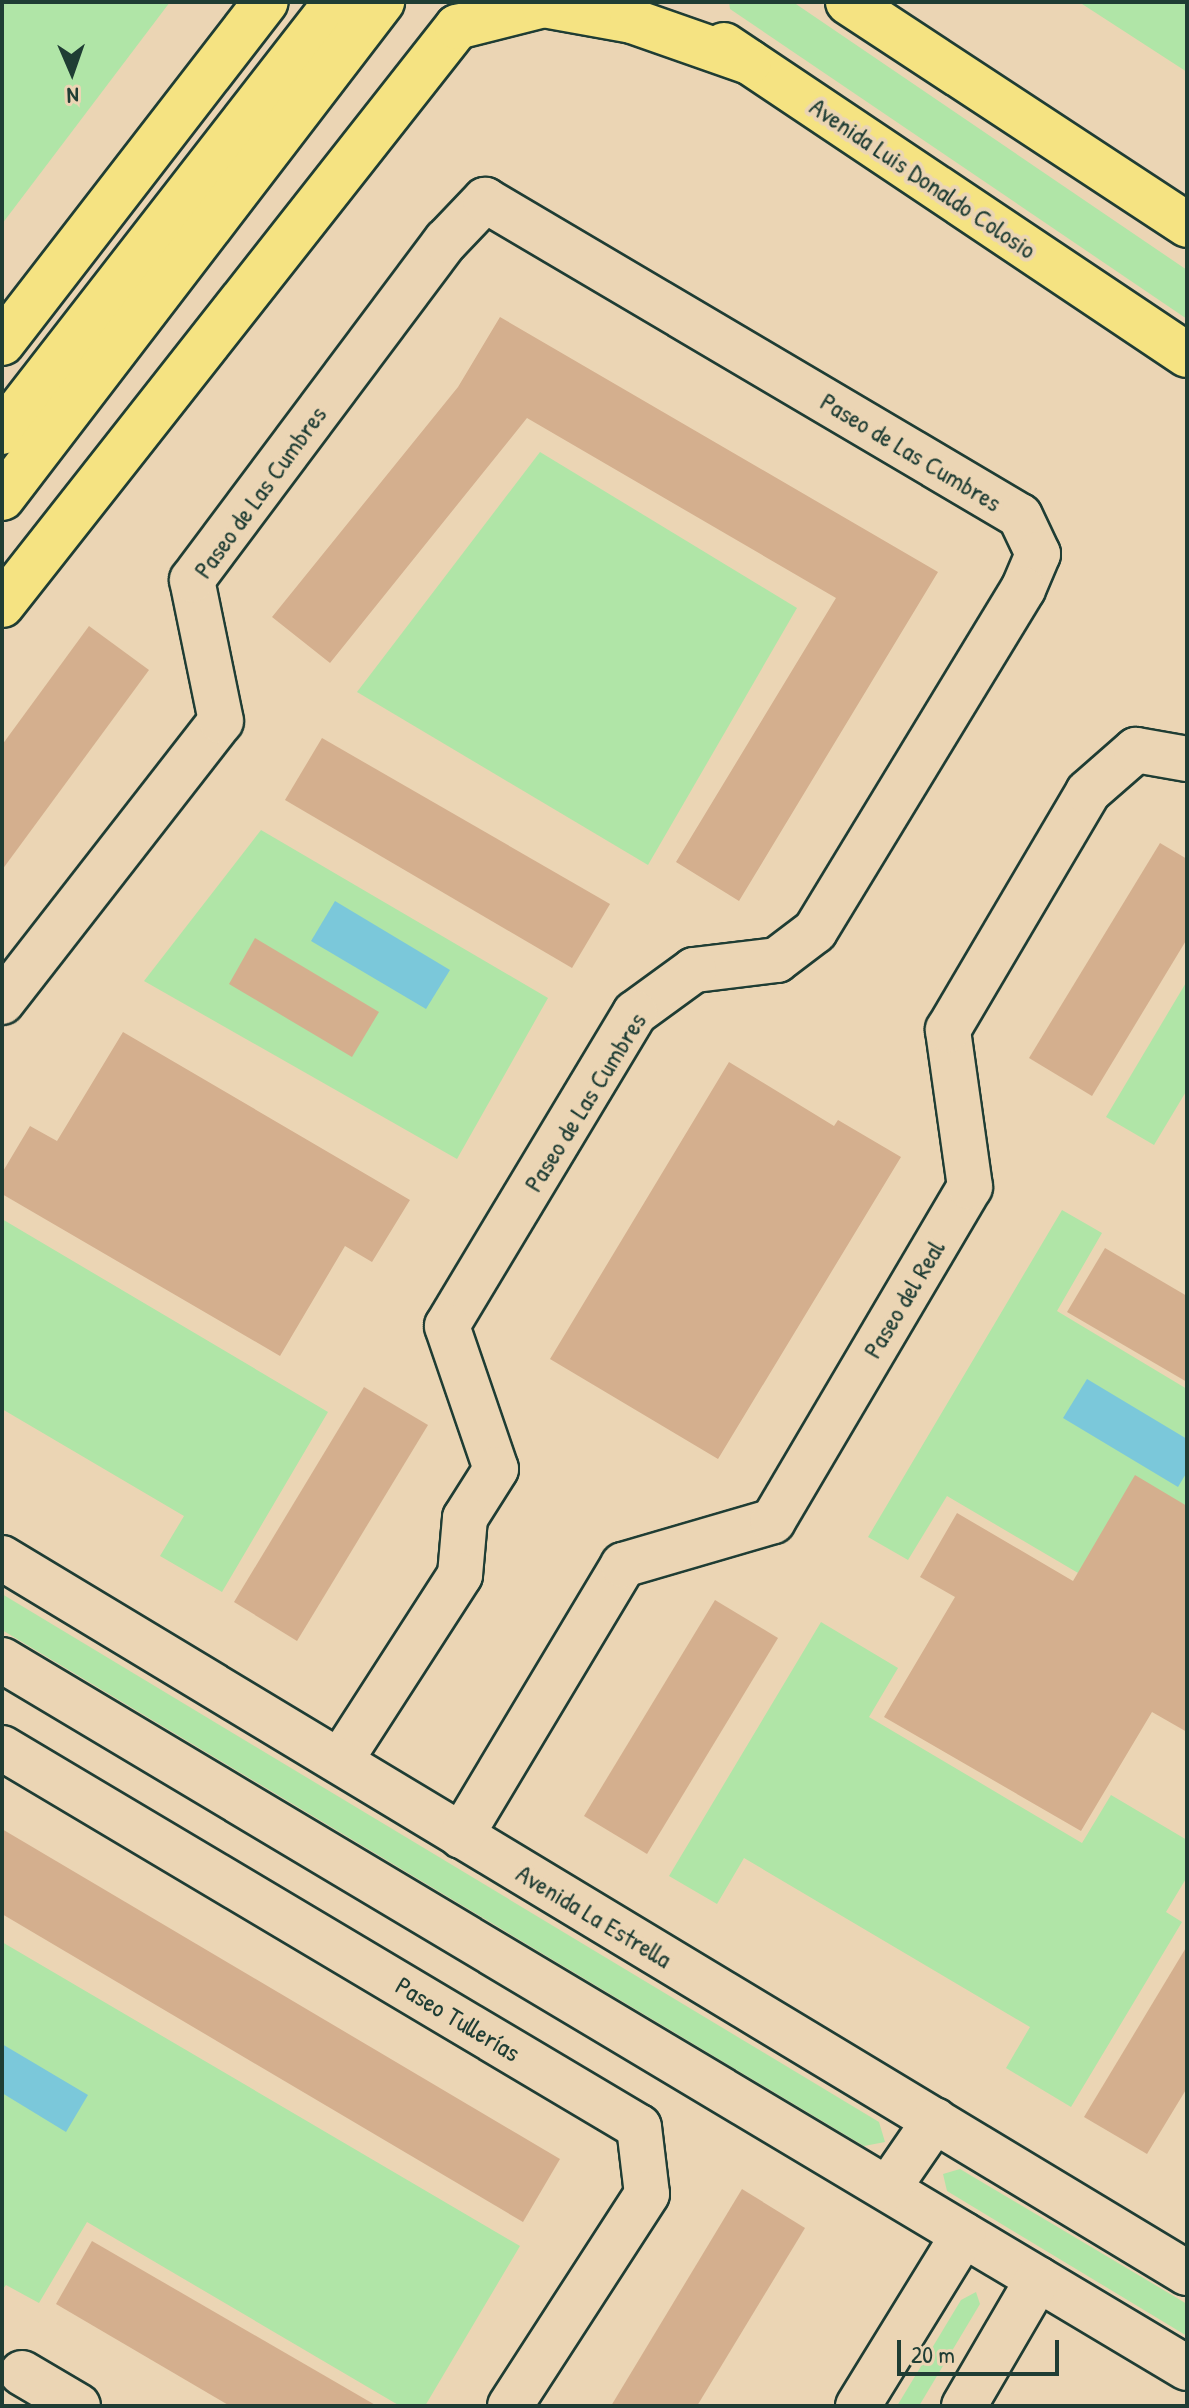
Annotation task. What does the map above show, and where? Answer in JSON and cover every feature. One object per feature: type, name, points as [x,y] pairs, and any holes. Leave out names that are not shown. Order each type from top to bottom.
[{"type":"main road","points":[[2,343],[266,2]]},
{"type":"main road","points":[[2,432],[336,2]]},
{"type":"main road","points":[[2,498],[382,2]]},
{"type":"main road","name":"Avenida Luis Donaldo Colosio","points":[[658,2],[1187,355]]},
{"type":"main road","points":[[848,2],[1187,225]]},
{"type":"main road","points":[[2,605],[457,27],[544,5],[632,21],[749,62]]},
{"type":"street","name":"Paseo de Las Cumbres","points":[[2,1002],[221,721],[192,580],[446,241],[485,200],[1020,516],[1038,554],[1023,589],[815,931],[777,960],[694,970],[635,1013],[447,1326],[496,1469],[465,1518],[460,1575],[341,1760]]},
{"type":"street","name":"Paseo del Real","points":[[461,1836],[623,1565],[773,1521],[970,1187],[948,1030],[1088,792],[1136,750],[1187,759]]},
{"type":"street","name":"Avenida La Estrella","points":[[2,1558],[935,2120],[1184,2263]]},
{"type":"street","points":[[2,1660],[889,2187],[963,2235],[1187,2368]]},
{"type":"street","name":"Paseo Tullerías","points":[[2,1748],[639,2127],[647,2194],[510,2406]]},
{"type":"street","points":[[889,2187],[935,2120]]},
{"type":"street","points":[[858,2406],[963,2235]]},
{"type":"street","points":[[964,2406],[1038,2279]]},
{"type":"street","points":[[22,2373],[78,2406]]},
{"type":"green space","points":[[2,2],[170,2],[2,224]]},
{"type":"green space","points":[[729,2],[793,2],[1187,270],[1187,319],[730,9]]},
{"type":"green space","points":[[1079,2],[1187,2],[1187,72]]},
{"type":"green space","points":[[540,452],[797,608],[648,865],[357,692]]},
{"type":"green space","points":[[261,830],[548,998],[457,1159],[144,981]]},
{"type":"green space","points":[[1187,981],[1187,1090],[1154,1145],[1106,1117]]},
{"type":"green space","points":[[1062,1210],[1102,1233],[1057,1311],[1187,1389],[1187,1637],[947,1496],[908,1560],[868,1537]]},
{"type":"green space","points":[[2,1219],[328,1412],[222,1592],[160,1556],[184,1516],[2,1409]]},
{"type":"green space","points":[[2,1594],[879,2122],[885,2142],[864,2146],[2,1630]]},
{"type":"green space","points":[[821,1622],[898,1668],[869,1717],[1082,1843],[1111,1795],[1187,1840],[1187,1877],[1166,1912],[1182,1922],[1071,2107],[1006,2068],[1030,2027],[744,1858],[717,1904],[669,1876]]},
{"type":"green space","points":[[2,1942],[520,2246],[425,2406],[400,2406],[87,2222],[39,2303],[6,2285],[2,2290]]},
{"type":"green space","points":[[960,2169],[1187,2304],[1187,2336],[947,2191],[943,2174]]},
{"type":"green space","points":[[976,2292],[980,2304],[919,2406],[897,2406],[961,2300]]},
{"type":"water","points":[[335,901],[450,970],[426,1009],[311,941]]},
{"type":"water","points":[[1087,1379],[1187,1439],[1187,1472],[1178,1487],[1063,1418]]},
{"type":"water","points":[[2,2044],[88,2095],[66,2132],[2,2093]]},
{"type":"building","points":[[500,317],[938,572],[739,901],[676,862],[836,598],[527,418],[330,663],[272,617],[458,387]]},
{"type":"building","points":[[89,626],[149,670],[2,870],[2,745]]},
{"type":"building","points":[[322,738],[610,904],[572,968],[285,800]]},
{"type":"building","points":[[1160,843],[1187,859],[1187,939],[1092,1096],[1029,1058]]},
{"type":"building","points":[[255,938],[379,1012],[352,1057],[229,984]]},
{"type":"building","points":[[123,1032],[410,1200],[372,1262],[345,1246],[280,1356],[2,1194],[2,1173],[30,1126],[57,1141]]},
{"type":"building","points":[[729,1062],[834,1126],[838,1120],[901,1157],[718,1459],[550,1359]]},
{"type":"building","points":[[1105,1248],[1187,1296],[1187,1382],[1067,1312]]},
{"type":"building","points":[[364,1387],[428,1425],[297,1641],[234,1602]]},
{"type":"building","points":[[1135,1475],[1187,1506],[1187,1732],[1152,1712],[1081,1831],[884,1717],[955,1597],[920,1577],[957,1513],[1073,1581]]},
{"type":"building","points":[[715,1600],[778,1638],[647,1854],[584,1816]]},
{"type":"building","points":[[2,1829],[560,2159],[523,2222],[2,1914]]},
{"type":"building","points":[[1187,1946],[1187,2088],[1147,2154],[1084,2117]]},
{"type":"building","points":[[742,2189],[805,2228],[697,2406],[611,2406]]},
{"type":"building","points":[[92,2241],[377,2406],[230,2406],[56,2304]]}]
